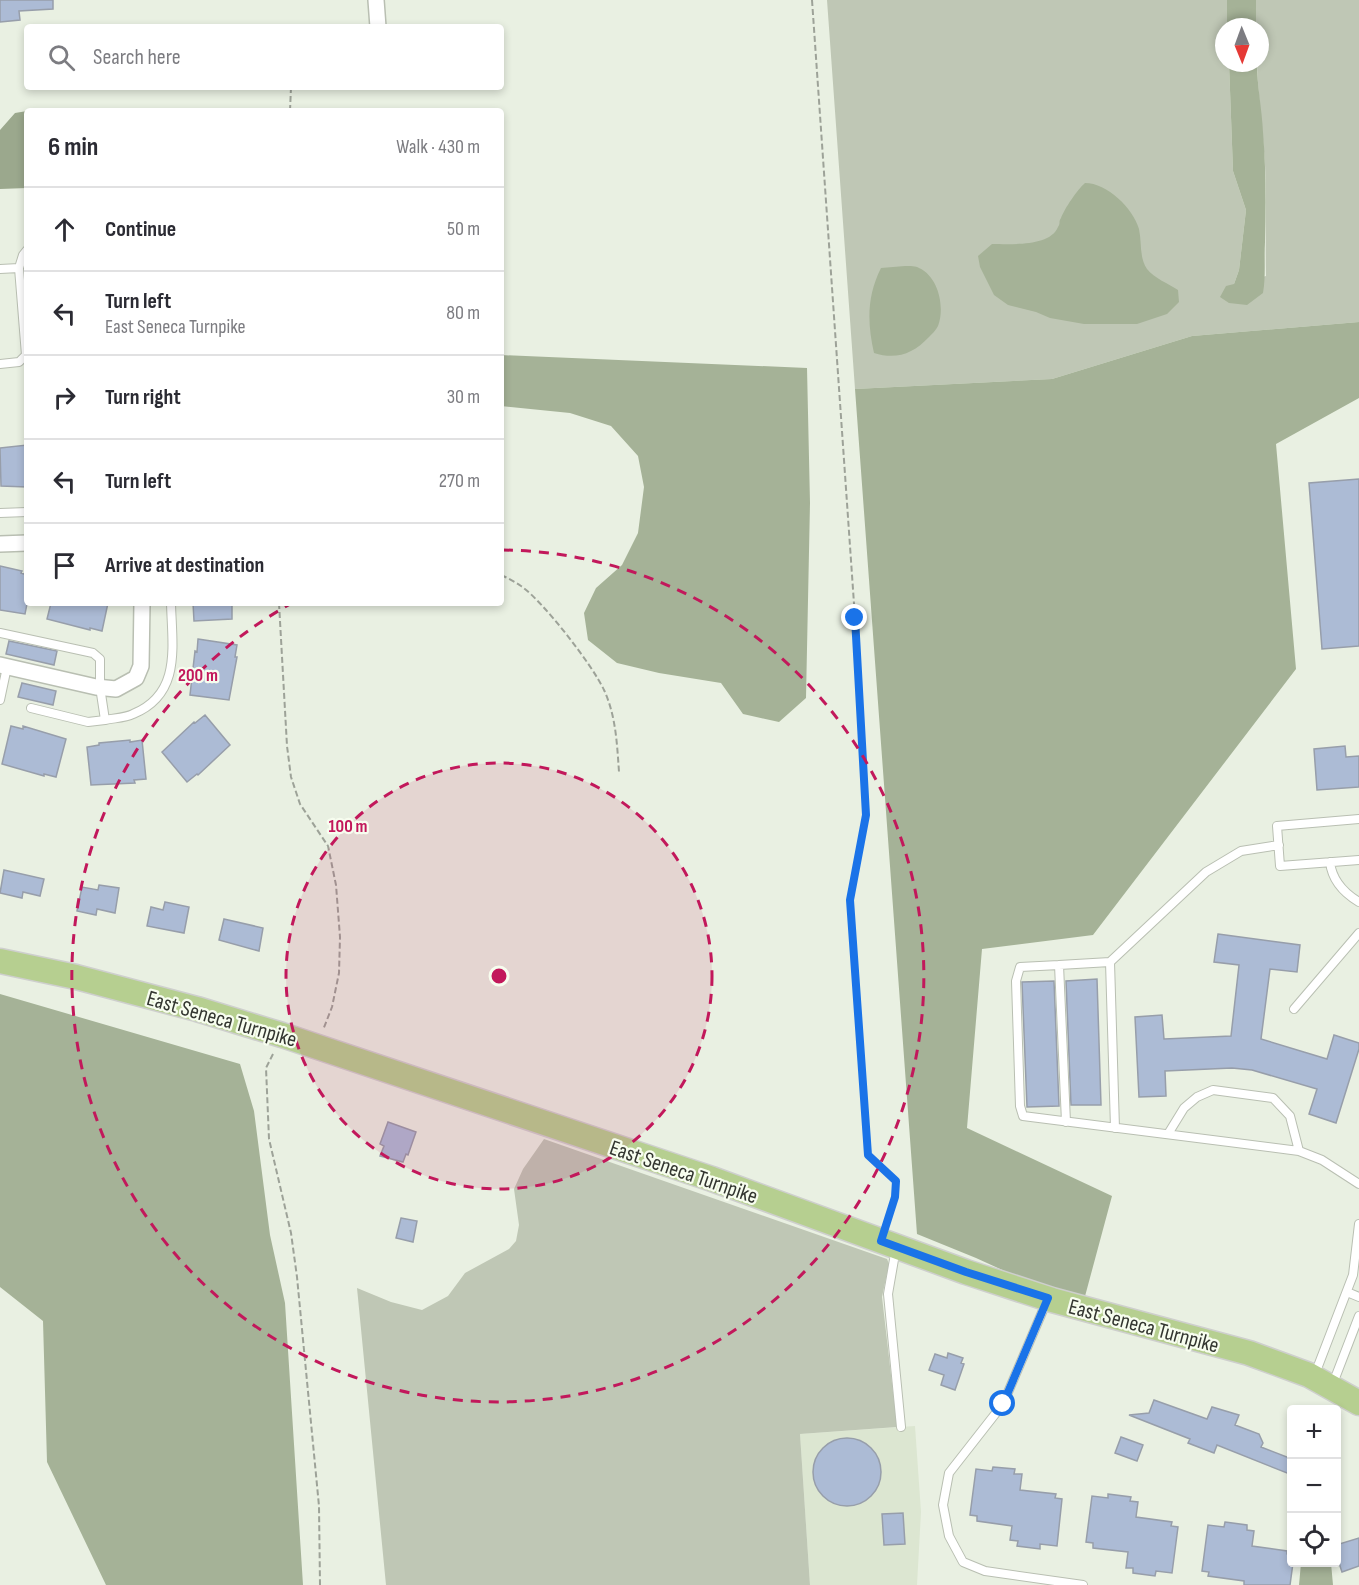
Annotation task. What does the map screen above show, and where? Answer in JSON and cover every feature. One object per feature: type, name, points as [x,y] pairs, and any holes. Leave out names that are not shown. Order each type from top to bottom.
[{"type":"main road","name":"East Seneca Turnpike","points":[[0,960],[76,977],[197,1009],[316,1046],[712,1179],[966,1272],[1048,1298],[1249,1353],[1323,1383],[1359,1403]]},
{"type":"street","points":[[376,0],[378,24]]},
{"type":"street","points":[[0,544],[24,543]]},
{"type":"street","points":[[4,666],[116,689],[136,678],[141,666],[142,606]]},
{"type":"lane","points":[[24,254],[19,268],[24,331]]},
{"type":"lane","points":[[0,269],[19,268]]},
{"type":"lane","points":[[0,364],[20,362],[24,358]]},
{"type":"lane","points":[[0,513],[24,512]]},
{"type":"lane","points":[[31,708],[88,722],[133,714],[157,699],[169,679],[172,657],[171,606]]},
{"type":"lane","points":[[0,633],[93,652],[100,659],[100,687],[105,720]]},
{"type":"lane","points":[[0,700],[4,666]]},
{"type":"lane","points":[[1359,819],[1277,826],[1280,866],[1359,860]]},
{"type":"lane","points":[[1279,845],[1241,851],[1206,872],[1110,962],[1020,967],[1016,981],[1020,1106],[1023,1116],[1299,1151],[1322,1160],[1359,1184]]},
{"type":"lane","points":[[1330,862],[1331,874],[1349,896],[1359,902]]},
{"type":"lane","points":[[1294,1009],[1359,933]]},
{"type":"lane","points":[[1110,962],[1115,1128]]},
{"type":"lane","points":[[1059,965],[1066,1122]]},
{"type":"lane","points":[[1168,1134],[1184,1108],[1197,1097],[1213,1090],[1273,1098],[1290,1116],[1299,1151]]},
{"type":"lane","points":[[1323,1383],[1353,1275],[1359,1224]]},
{"type":"lane","points":[[889,1244],[888,1294],[900,1427]]},
{"type":"lane","points":[[1347,1292],[1359,1297]]},
{"type":"lane","points":[[1048,1298],[1003,1404],[949,1473],[943,1505],[949,1536],[963,1562],[985,1571],[1083,1585]]},
{"type":"lane","points":[[1323,1383],[1359,1316]]},
{"type":"path","points":[[812,0],[866,815],[850,900],[868,1155],[896,1181],[889,1244]]},
{"type":"path","points":[[290,108],[291,90]]},
{"type":"path","points":[[504,577],[522,587],[543,606],[584,657],[604,690],[615,725],[619,772]]},
{"type":"path","points":[[279,606],[287,746],[291,777],[300,804],[328,846],[336,885],[340,937],[339,973],[332,1007],[316,1046]]},
{"type":"path","points":[[282,1035],[266,1068],[269,1139],[291,1233],[297,1277],[319,1506],[320,1585]]},
{"type":"shaded area","points":[[827,0],[1227,0],[1227,18],[1215,18],[1215,72],[1229,72],[1233,171],[1246,210],[1239,270],[1234,284],[1266,276],[1266,179],[1257,72],[1269,72],[1269,18],[1256,18],[1256,0],[1359,0],[1359,322],[1192,336],[1052,379],[855,389]]},
{"type":"shaded area","points":[[1227,0],[1256,0],[1256,18],[1227,18]]},
{"type":"shaded area","points":[[1229,72],[1258,72],[1266,187],[1265,274],[1263,293],[1247,305],[1229,303],[1220,297],[1226,286],[1234,284],[1239,270],[1246,210],[1233,171]]},
{"type":"shaded area","points":[[24,112],[24,188],[0,189],[0,130],[15,113]]},
{"type":"shaded area","points":[[1085,183],[1102,187],[1110,192],[1131,213],[1139,229],[1142,255],[1147,269],[1178,290],[1179,302],[1167,314],[1137,324],[1084,324],[1050,318],[1008,305],[994,295],[980,267],[978,256],[992,244],[1029,243],[1047,238],[1054,233],[1068,204]]},
{"type":"shaded area","points":[[916,267],[926,272],[936,286],[941,311],[938,326],[917,348],[904,354],[890,356],[874,353],[870,331],[870,309],[876,278],[881,268]]},
{"type":"shaded area","points":[[1359,322],[1359,398],[1276,444],[1296,669],[1093,935],[982,949],[967,1128],[1112,1196],[1084,1300],[1033,1284],[917,1234],[855,389],[1052,379],[1192,336]]},
{"type":"shaded area","points":[[504,355],[807,368],[810,503],[806,698],[779,722],[743,714],[721,683],[659,673],[617,663],[588,640],[584,613],[596,588],[622,565],[638,533],[644,487],[638,456],[611,426],[570,413],[504,406]]},
{"type":"shaded area","points":[[0,994],[240,1064],[254,1111],[270,1235],[285,1303],[303,1585],[106,1585],[47,1462],[43,1321],[0,1287]]},
{"type":"shaded area","points":[[544,1139],[887,1259],[889,1264],[882,1297],[897,1427],[800,1434],[810,1585],[386,1585],[357,1288],[391,1302],[422,1310],[448,1296],[465,1273],[509,1249],[516,1241],[519,1225],[514,1189],[523,1169]]},
{"type":"shaded area","points":[[915,1426],[921,1512],[917,1585],[810,1585],[800,1434]]},
{"type":"shaded area","points":[[1301,1567],[1331,1567],[1333,1585],[1299,1585]]},
{"type":"building","points":[[0,0],[53,0],[53,9],[19,11],[20,20],[0,22]]},
{"type":"building","points":[[24,445],[24,487],[1,486],[0,448]]},
{"type":"building","points":[[1359,479],[1359,646],[1322,649],[1309,483]]},
{"type":"building","points":[[0,566],[22,571],[21,573],[24,574],[24,606],[27,606],[25,614],[0,610]]},
{"type":"building","points":[[50,606],[107,606],[102,631],[47,619]]},
{"type":"building","points":[[193,606],[232,606],[232,619],[194,621]]},
{"type":"building","points":[[198,639],[237,645],[229,700],[190,695]]},
{"type":"building","points":[[9,641],[57,651],[54,665],[6,654]]},
{"type":"building","points":[[22,683],[56,691],[53,705],[18,697]]},
{"type":"building","points":[[205,715],[230,745],[198,775],[187,782],[162,752],[194,722]]},
{"type":"building","points":[[11,726],[23,729],[23,726],[66,739],[56,777],[44,774],[44,776],[2,764]]},
{"type":"building","points":[[130,740],[130,742],[142,740],[146,779],[134,780],[135,783],[91,785],[87,747],[99,745],[99,743]]},
{"type":"building","points":[[1345,746],[1346,757],[1359,756],[1359,787],[1317,790],[1314,749]]},
{"type":"building","points":[[4,870],[44,879],[40,896],[23,892],[22,898],[0,893]]},
{"type":"building","points":[[99,885],[119,888],[115,913],[97,909],[96,915],[77,911],[82,887],[98,890]]},
{"type":"building","points":[[165,902],[189,907],[184,933],[147,926],[151,907],[163,910]]},
{"type":"building","points":[[224,919],[263,928],[259,951],[219,940]]},
{"type":"building","points":[[1218,934],[1300,945],[1297,972],[1270,969],[1261,1039],[1327,1059],[1334,1035],[1359,1043],[1336,1123],[1309,1114],[1317,1089],[1252,1070],[1232,1068],[1165,1071],[1166,1096],[1139,1097],[1135,1017],[1162,1015],[1164,1039],[1231,1036],[1239,965],[1214,962]]},
{"type":"building","points":[[1097,979],[1101,1105],[1071,1105],[1066,981]]},
{"type":"building","points":[[1054,981],[1059,1106],[1027,1107],[1022,982]]},
{"type":"building","points":[[388,1122],[416,1132],[408,1155],[406,1154],[403,1162],[380,1156],[384,1146],[380,1144]]},
{"type":"building","points":[[401,1218],[417,1221],[413,1242],[396,1238]]},
{"type":"building","points":[[948,1353],[963,1358],[961,1363],[964,1364],[955,1390],[941,1385],[944,1375],[929,1370],[935,1354],[947,1358]]},
{"type":"building","points":[[1154,1400],[1207,1419],[1212,1407],[1239,1415],[1235,1425],[1259,1434],[1263,1443],[1261,1447],[1287,1457],[1287,1473],[1217,1445],[1214,1453],[1188,1443],[1190,1439],[1129,1415],[1149,1413]]},
{"type":"building","points":[[1121,1437],[1143,1445],[1137,1461],[1115,1453]]},
{"type":"building","points":[[840,1438],[854,1438],[866,1443],[876,1453],[881,1472],[876,1491],[866,1501],[854,1506],[840,1506],[828,1501],[818,1491],[813,1479],[813,1465],[818,1453],[828,1443]]},
{"type":"building","points":[[993,1467],[1015,1469],[1014,1474],[1022,1474],[1020,1490],[1056,1494],[1055,1498],[1062,1499],[1057,1546],[1040,1544],[1040,1549],[1017,1546],[1018,1541],[1010,1540],[1012,1526],[977,1521],[977,1516],[970,1515],[976,1469],[992,1471]]},
{"type":"building","points":[[1108,1494],[1131,1497],[1130,1501],[1138,1502],[1136,1517],[1172,1522],[1171,1526],[1178,1527],[1172,1573],[1156,1571],[1155,1576],[1133,1573],[1133,1568],[1126,1568],[1128,1552],[1093,1548],[1093,1543],[1086,1542],[1092,1496],[1108,1498]]},
{"type":"building","points":[[903,1513],[905,1544],[884,1545],[882,1514]]},
{"type":"building","points":[[1225,1522],[1247,1525],[1247,1530],[1254,1531],[1252,1546],[1287,1551],[1287,1567],[1292,1567],[1290,1585],[1244,1585],[1244,1581],[1208,1576],[1209,1572],[1202,1571],[1208,1525],[1224,1527]]},
{"type":"building","points":[[1359,1538],[1359,1566],[1342,1572],[1341,1543]]},
{"type":"route","points":[[855,618],[866,815],[850,900],[868,1155],[896,1181],[895,1197],[881,1241],[966,1272],[1048,1298],[1003,1404]]}]
